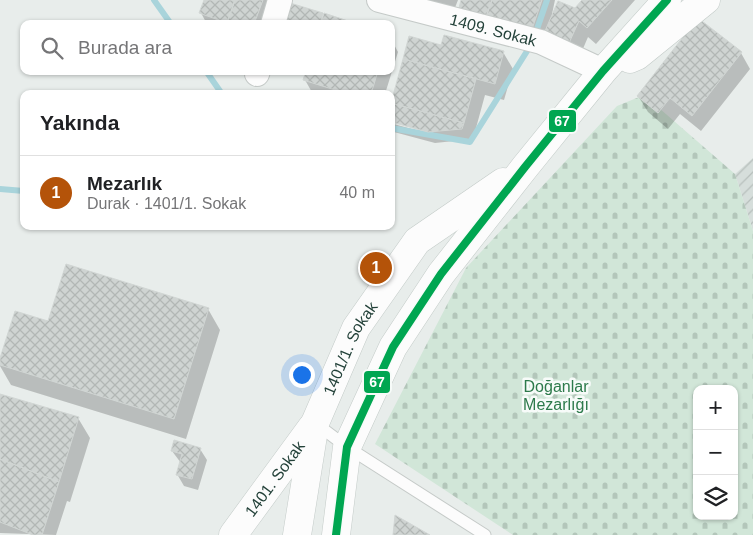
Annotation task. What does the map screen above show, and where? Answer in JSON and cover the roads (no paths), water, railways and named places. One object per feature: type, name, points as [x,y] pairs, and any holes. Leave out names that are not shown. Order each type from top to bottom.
[{"type":"main road","name":"1401/1. Sokak","points":[[336,535],[347,447],[394,347],[441,274],[603,71],[668,0]]},
{"type":"main road","points":[[603,71],[637,56],[706,0]]},
{"type":"main road","name":"1401/1. Sokak","points":[[297,535],[315,423],[356,328],[417,241],[525,168]]},
{"type":"main road","name":"1401. Sokak","points":[[233,535],[315,423]]},
{"type":"street","points":[[274,20],[280,0]]},
{"type":"street","name":"1409. Sokak","points":[[379,0],[525,37],[603,71]]},
{"type":"lane","points":[[315,423],[347,447],[485,535]]},
{"type":"waterway","points":[[154,0],[168,20]]},
{"type":"waterway","points":[[537,29],[547,0]]},
{"type":"waterway","points":[[395,129],[470,142],[529,48]]},
{"type":"waterway","points":[[209,75],[219,90]]},
{"type":"waterway","points":[[0,189],[20,191]]},
{"type":"place","name":"Mezarlık","points":[[376,268]]},
{"type":"park label","name":"Doğanlar Mezarlığı","points":[[556,395]]}]
